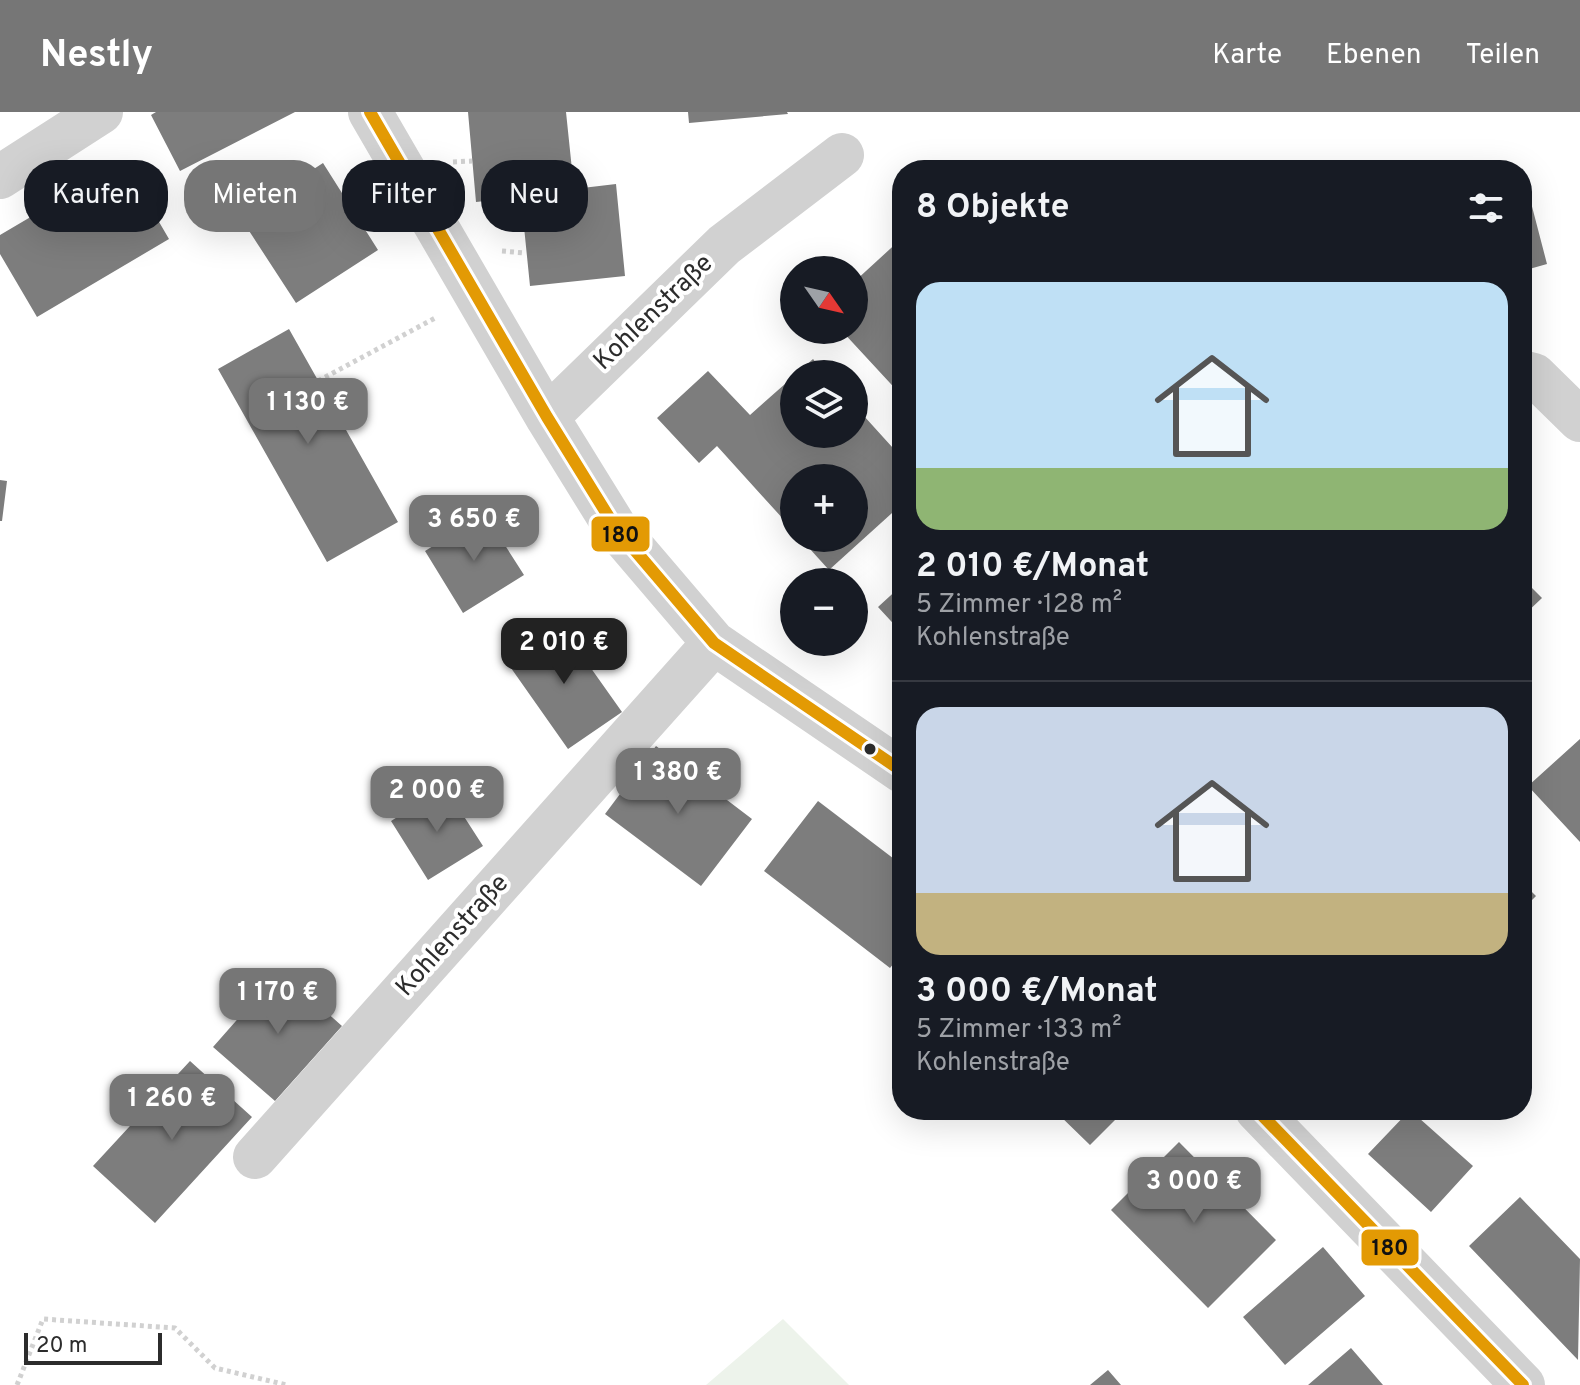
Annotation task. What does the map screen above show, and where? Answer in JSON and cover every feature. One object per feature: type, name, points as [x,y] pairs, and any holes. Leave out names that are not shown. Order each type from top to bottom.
[{"type":"street","points":[[0,177],[101,112]]},
{"type":"street","points":[[370,112],[547,417],[615,527],[714,643],[892,764]]},
{"type":"street","name":"Kohlenstraße","points":[[547,417],[724,245],[842,155]]},
{"type":"street","points":[[1532,374],[1580,420]]},
{"type":"street","name":"Kohlenstraße","points":[[255,1157],[714,643]]},
{"type":"street","points":[[1267,1120],[1523,1385]]},
{"type":"path","points":[[318,381],[476,295]]},
{"type":"path","points":[[17,1385],[43,1319],[175,1328],[215,1368],[287,1385]]},
{"type":"shaded area","points":[[783,1319],[849,1385],[706,1385]]},
{"type":"building","points":[[156,112],[295,112],[201,160],[184,160],[184,169],[180,171],[151,115]]},
{"type":"building","points":[[468,112],[566,112],[571,160],[481,160],[481,201],[476,202]]},
{"type":"building","points":[[688,112],[787,112],[788,114],[689,123]]},
{"type":"building","points":[[326,168],[342,193],[342,232],[367,232],[378,250],[296,303],[250,232],[326,232]]},
{"type":"building","points":[[616,184],[625,276],[530,286],[525,232],[588,232],[588,187]]},
{"type":"building","points":[[1532,206],[1547,264],[1532,268]]},
{"type":"building","points":[[24,221],[24,232],[165,232],[169,239],[37,317],[0,254],[0,235]]},
{"type":"building","points":[[892,247],[892,385],[854,344],[868,344],[868,269]]},
{"type":"building","points":[[289,329],[398,522],[327,562],[218,369]]},
{"type":"building","points":[[708,371],[750,415],[780,388],[780,448],[868,448],[868,420],[892,447],[892,513],[868,535],[868,464],[780,464],[780,516],[717,446],[699,463],[657,418]]},
{"type":"building","points":[[0,480],[7,481],[2,521],[0,521]]},
{"type":"building","points":[[485,514],[524,575],[463,613],[425,551]]},
{"type":"building","points":[[813,552],[849,552],[831,568],[827,568]]},
{"type":"building","points":[[1532,588],[1542,598],[1532,608]]},
{"type":"building","points":[[892,594],[892,622],[878,607]]},
{"type":"building","points":[[559,623],[622,712],[568,749],[506,661]]},
{"type":"building","points":[[1580,739],[1580,842],[1532,790],[1532,782]]},
{"type":"building","points":[[656,746],[752,819],[701,886],[605,814]]},
{"type":"building","points":[[445,787],[483,846],[428,880],[391,821]]},
{"type":"building","points":[[818,801],[892,857],[892,966],[890,968],[764,871]]},
{"type":"building","points":[[280,971],[342,1026],[275,1101],[213,1047]]},
{"type":"building","points":[[190,1061],[252,1117],[155,1223],[93,1166]]},
{"type":"building","points":[[1064,1120],[1115,1120],[1090,1145]]},
{"type":"building","points":[[1400,1120],[1421,1120],[1473,1166],[1431,1212],[1368,1154]]},
{"type":"building","points":[[1179,1142],[1276,1240],[1208,1308],[1111,1210]]},
{"type":"building","points":[[1520,1197],[1580,1259],[1578,1360],[1469,1246]]},
{"type":"building","points":[[1323,1247],[1365,1296],[1285,1365],[1243,1317]]},
{"type":"building","points":[[1351,1348],[1383,1385],[1308,1385]]},
{"type":"building","points":[[1108,1370],[1121,1385],[1090,1385]]},
{"type":"transit line","name":"180","points":[[370,112],[547,417],[615,527],[714,643],[892,764]]},
{"type":"transit line","name":"180","points":[[1267,1120],[1523,1385]]}]
